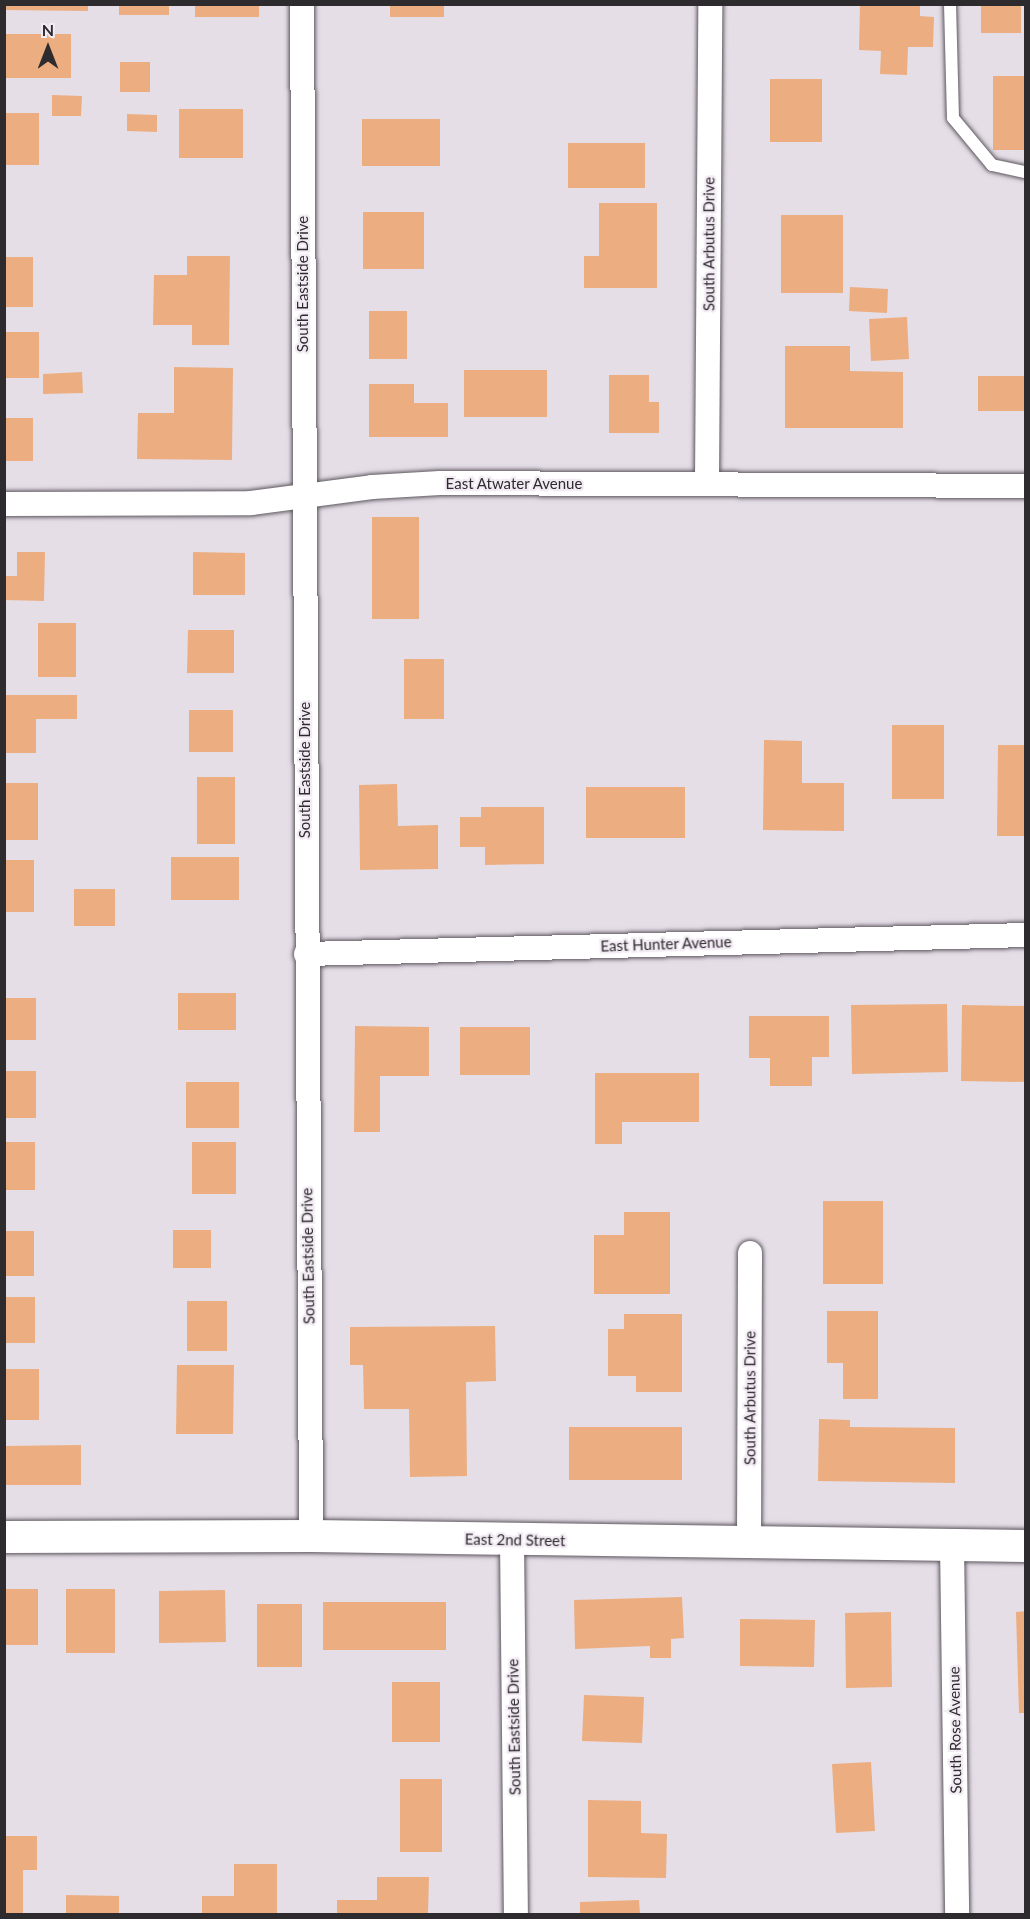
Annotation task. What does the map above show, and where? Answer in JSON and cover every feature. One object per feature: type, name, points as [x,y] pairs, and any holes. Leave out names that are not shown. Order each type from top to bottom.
[{"type":"street","name":"South Eastside Drive","points":[[302,4],[303,498],[311,1536]]},
{"type":"street","name":"South Arbutus Drive","points":[[707,484],[710,4]]},
{"type":"street","name":"East Atwater Avenue","points":[[4,504],[194,506],[303,498],[372,487],[440,483],[1026,486]]},
{"type":"street","name":"East Hunter Avenue","points":[[306,954],[1026,935]]},
{"type":"street","name":"South Arbutus Drive","points":[[749,1544],[750,1253]]},
{"type":"street","name":"East 2nd Street","points":[[4,1537],[311,1536],[749,1544],[1026,1546]]},
{"type":"street","name":"South Eastside Drive","points":[[512,1540],[516,1914]]},
{"type":"street","name":"South Rose Avenue","points":[[952,1545],[957,1914]]},
{"type":"lane","points":[[950,4],[953,118],[992,165],[1026,172]]},
{"type":"building","points":[[119,4],[169,4],[169,15],[119,15]]},
{"type":"building","points":[[195,4],[259,4],[259,17],[195,17]]},
{"type":"building","points":[[390,4],[444,4],[444,17],[390,17]]},
{"type":"building","points":[[860,4],[920,4],[920,16],[934,17],[933,47],[908,47],[907,75],[880,74],[881,51],[859,50]]},
{"type":"building","points":[[981,4],[1021,4],[1021,33],[981,33]]},
{"type":"building","points":[[4,5],[88,5],[88,11],[4,10]]},
{"type":"building","points":[[4,34],[71,34],[71,78],[4,78]]},
{"type":"building","points":[[120,62],[150,62],[150,92],[120,92]]},
{"type":"building","points":[[993,76],[1026,76],[1026,150],[993,150]]},
{"type":"building","points":[[770,79],[822,79],[822,142],[770,142]]},
{"type":"building","points":[[52,95],[82,96],[81,116],[52,116]]},
{"type":"building","points":[[179,109],[243,109],[243,158],[179,158]]},
{"type":"building","points":[[4,113],[39,113],[39,165],[4,165]]},
{"type":"building","points":[[127,114],[157,115],[157,132],[127,131]]},
{"type":"building","points":[[362,119],[440,119],[440,166],[362,166]]},
{"type":"building","points":[[568,143],[645,143],[645,188],[568,188]]},
{"type":"building","points":[[599,203],[657,203],[657,288],[584,288],[584,256],[599,256]]},
{"type":"building","points":[[363,212],[424,212],[424,269],[363,269]]},
{"type":"building","points":[[781,215],[843,215],[843,293],[781,293]]},
{"type":"building","points":[[187,256],[230,256],[229,345],[192,345],[192,325],[153,325],[154,275],[187,275]]},
{"type":"building","points":[[4,257],[33,257],[33,307],[4,307]]},
{"type":"building","points":[[850,287],[888,289],[887,313],[849,311]]},
{"type":"building","points":[[369,311],[407,311],[407,359],[369,359]]},
{"type":"building","points":[[907,317],[909,359],[871,361],[869,319]]},
{"type":"building","points":[[4,332],[39,332],[39,378],[4,378]]},
{"type":"building","points":[[785,346],[850,346],[850,371],[903,372],[903,428],[785,428]]},
{"type":"building","points":[[174,367],[233,368],[232,460],[137,459],[138,413],[174,413]]},
{"type":"building","points":[[464,370],[547,370],[547,417],[464,417]]},
{"type":"building","points":[[82,372],[83,393],[43,394],[43,374]]},
{"type":"building","points":[[609,375],[649,375],[649,402],[659,402],[659,433],[609,433]]},
{"type":"building","points":[[978,376],[1026,376],[1026,411],[978,411]]},
{"type":"building","points":[[369,384],[414,384],[414,403],[448,403],[448,437],[369,437]]},
{"type":"building","points":[[5,418],[33,418],[33,461],[5,461]]},
{"type":"building","points":[[372,517],[419,517],[419,619],[372,619]]},
{"type":"building","points":[[17,552],[45,552],[44,601],[4,600],[4,576],[17,576]]},
{"type":"building","points":[[193,552],[245,553],[245,595],[193,595]]},
{"type":"building","points":[[38,623],[76,623],[76,677],[38,677]]},
{"type":"building","points":[[188,630],[234,630],[234,673],[187,673]]},
{"type":"building","points":[[404,659],[444,659],[444,719],[404,719]]},
{"type":"building","points":[[4,695],[77,695],[77,719],[36,719],[36,753],[4,753]]},
{"type":"building","points":[[189,710],[233,710],[233,752],[189,752]]},
{"type":"building","points":[[892,725],[944,725],[944,799],[892,799]]},
{"type":"building","points":[[764,740],[802,741],[802,783],[844,783],[844,831],[763,830]]},
{"type":"building","points":[[998,745],[1025,745],[1026,836],[997,836]]},
{"type":"building","points":[[197,777],[235,777],[235,844],[197,844]]},
{"type":"building","points":[[4,783],[38,783],[38,840],[4,840]]},
{"type":"building","points":[[397,784],[398,826],[438,825],[438,869],[360,870],[359,785]]},
{"type":"building","points":[[586,787],[685,787],[685,838],[586,838]]},
{"type":"building","points":[[481,807],[544,807],[544,864],[485,865],[485,847],[460,847],[460,817],[481,817]]},
{"type":"building","points":[[171,857],[239,857],[239,900],[171,900]]},
{"type":"building","points":[[4,860],[34,860],[34,912],[4,912]]},
{"type":"building","points":[[74,889],[115,889],[115,926],[74,926]]},
{"type":"building","points":[[178,993],[236,993],[236,1030],[178,1030]]},
{"type":"building","points":[[4,998],[36,998],[36,1040],[4,1040]]},
{"type":"building","points":[[947,1004],[948,1072],[852,1074],[851,1005]]},
{"type":"building","points":[[962,1005],[1026,1006],[1026,1082],[961,1081]]},
{"type":"building","points":[[749,1016],[829,1016],[829,1057],[812,1057],[812,1086],[770,1086],[770,1058],[749,1058]]},
{"type":"building","points":[[355,1026],[429,1027],[429,1076],[380,1076],[380,1132],[354,1132]]},
{"type":"building","points":[[460,1027],[530,1027],[530,1075],[460,1075]]},
{"type":"building","points":[[4,1071],[36,1071],[36,1118],[4,1118]]},
{"type":"building","points":[[595,1073],[699,1073],[699,1122],[622,1122],[622,1144],[595,1144]]},
{"type":"building","points":[[186,1082],[239,1082],[239,1128],[186,1128]]},
{"type":"building","points":[[4,1142],[35,1142],[35,1190],[4,1190]]},
{"type":"building","points":[[192,1142],[236,1142],[236,1194],[192,1194]]},
{"type":"building","points":[[823,1201],[883,1201],[883,1284],[823,1284]]},
{"type":"building","points":[[624,1212],[670,1212],[670,1294],[594,1294],[594,1235],[624,1235]]},
{"type":"building","points":[[173,1230],[211,1230],[211,1268],[173,1268]]},
{"type":"building","points":[[4,1231],[34,1231],[34,1276],[4,1276]]},
{"type":"building","points":[[4,1297],[35,1297],[35,1343],[4,1343]]},
{"type":"building","points":[[187,1301],[227,1301],[227,1351],[187,1351]]},
{"type":"building","points":[[827,1311],[878,1311],[878,1399],[843,1399],[843,1363],[827,1363]]},
{"type":"building","points":[[624,1314],[682,1314],[682,1392],[636,1392],[636,1376],[608,1376],[608,1329],[624,1329]]},
{"type":"building","points":[[495,1326],[496,1381],[466,1382],[467,1476],[410,1477],[409,1409],[364,1409],[363,1365],[350,1365],[350,1327]]},
{"type":"building","points":[[177,1365],[234,1365],[233,1434],[176,1434]]},
{"type":"building","points":[[4,1369],[39,1369],[39,1420],[4,1420]]},
{"type":"building","points":[[819,1419],[850,1420],[850,1427],[955,1428],[955,1483],[818,1481]]},
{"type":"building","points":[[569,1427],[682,1427],[682,1480],[569,1480]]},
{"type":"building","points":[[81,1445],[81,1485],[4,1485],[4,1446]]},
{"type":"building","points":[[4,1589],[38,1589],[38,1645],[4,1645]]},
{"type":"building","points":[[66,1589],[115,1589],[115,1653],[66,1653]]},
{"type":"building","points":[[225,1590],[226,1642],[159,1643],[159,1591]]},
{"type":"building","points":[[682,1597],[684,1638],[671,1639],[671,1658],[650,1658],[650,1646],[575,1649],[574,1600]]},
{"type":"building","points":[[323,1602],[446,1602],[446,1650],[323,1650]]},
{"type":"building","points":[[257,1604],[302,1604],[302,1667],[257,1667]]},
{"type":"building","points":[[1026,1611],[1026,1713],[1019,1713],[1016,1612]]},
{"type":"building","points":[[891,1612],[892,1687],[846,1688],[845,1613]]},
{"type":"building","points":[[740,1619],[815,1620],[814,1667],[740,1666]]},
{"type":"building","points":[[392,1682],[440,1682],[440,1742],[392,1742]]},
{"type":"building","points":[[584,1695],[644,1697],[642,1743],[582,1741]]},
{"type":"building","points":[[871,1762],[875,1831],[836,1833],[832,1764]]},
{"type":"building","points":[[400,1779],[442,1779],[442,1852],[400,1852]]},
{"type":"building","points":[[588,1800],[641,1801],[641,1833],[667,1834],[666,1878],[588,1877]]},
{"type":"building","points":[[4,1836],[37,1836],[37,1870],[23,1870],[23,1914],[4,1914]]},
{"type":"building","points":[[234,1864],[277,1864],[277,1914],[202,1914],[202,1896],[234,1896]]},
{"type":"building","points":[[377,1877],[429,1877],[428,1914],[337,1914],[337,1900],[377,1900]]},
{"type":"building","points":[[66,1895],[119,1896],[119,1914],[66,1914]]},
{"type":"building","points":[[639,1900],[640,1914],[580,1914],[580,1902]]}]
